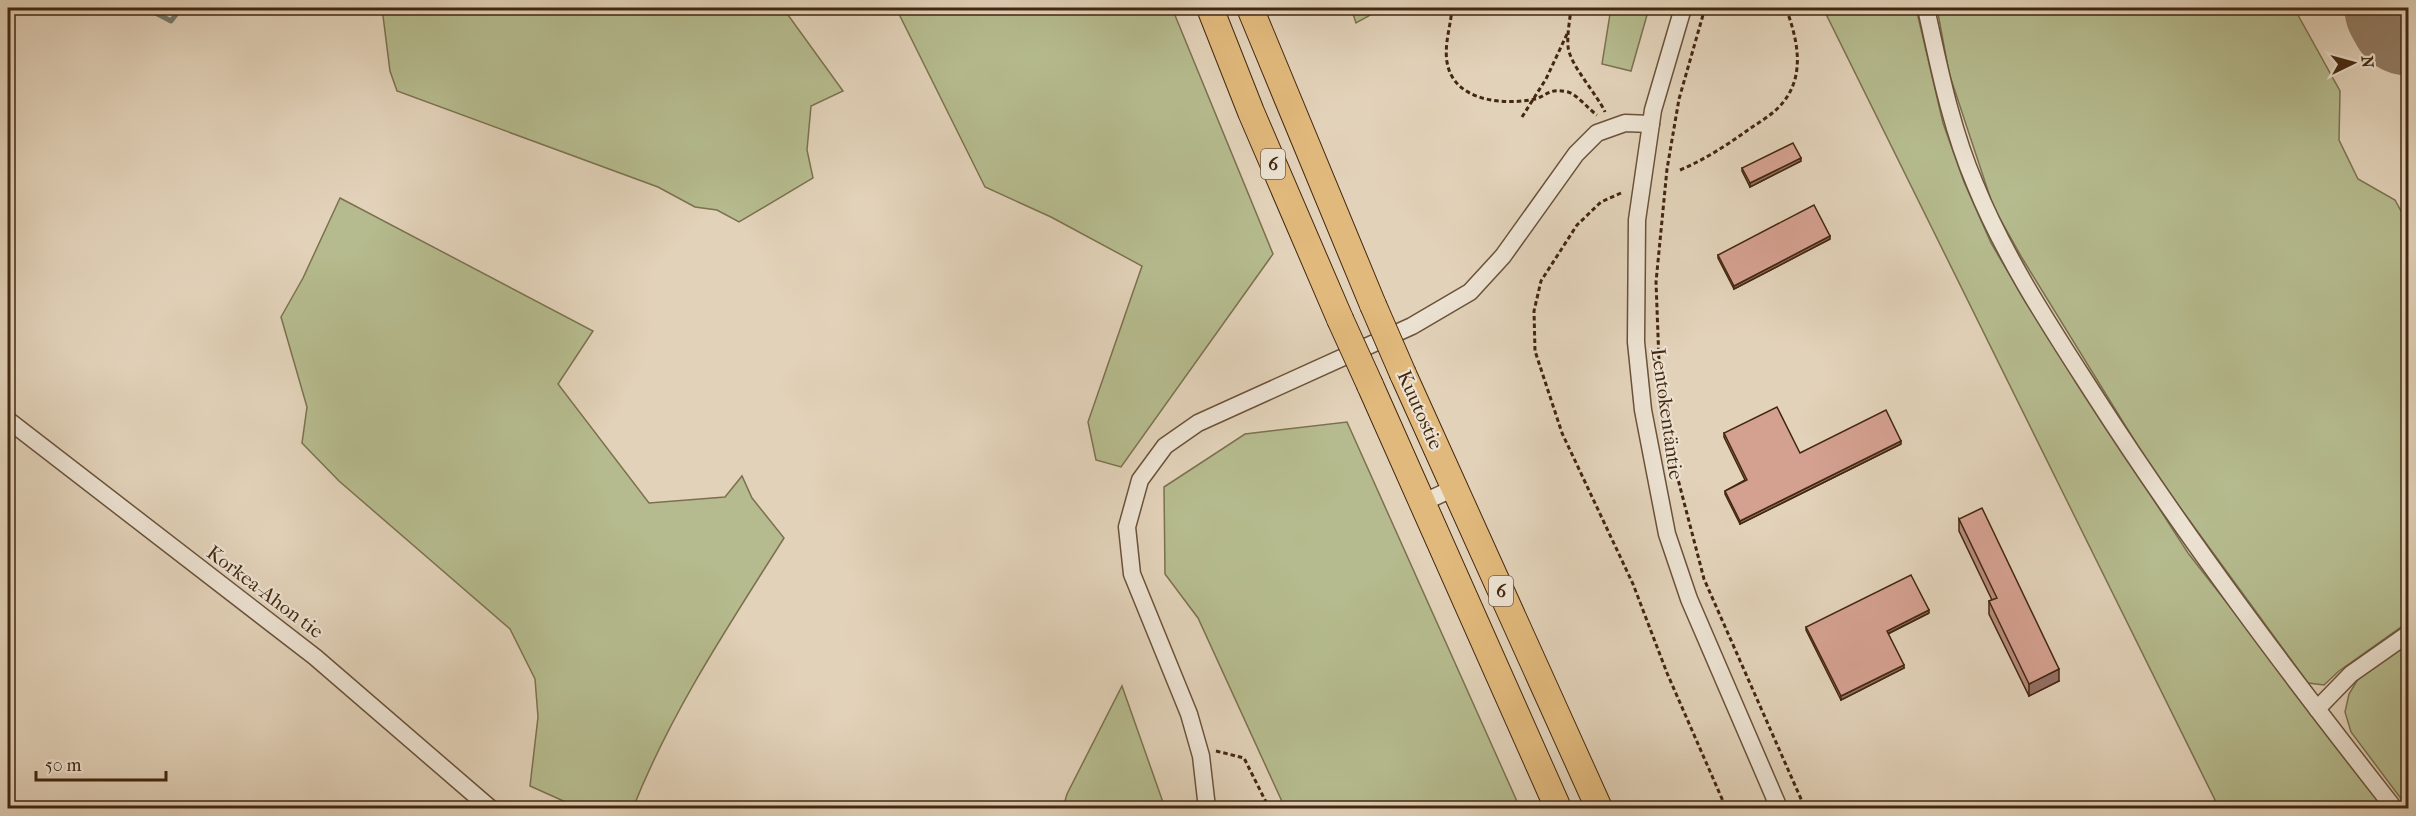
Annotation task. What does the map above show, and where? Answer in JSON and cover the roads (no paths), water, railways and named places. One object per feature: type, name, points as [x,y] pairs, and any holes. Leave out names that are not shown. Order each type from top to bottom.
[{"type":"highway","name":"Kuutostie","points":[[1210,8],[1251,112],[1340,319],[1558,808]]},
{"type":"highway","name":"Kuutostie","points":[[1250,8],[1403,374],[1599,808]]},
{"type":"highway","points":[[1266,8],[1373,305]]},
{"type":"street","name":"Lentokentäntie","points":[[1683,8],[1651,124],[1637,220],[1635,281],[1642,399],[1655,483],[1667,534],[1689,599],[1779,808]]},
{"type":"street","points":[[1926,8],[1948,104],[1974,182],[2008,255],[2158,494],[2235,603],[2394,808]]},
{"type":"street","points":[[1207,808],[1201,756],[1188,714],[1132,574],[1128,527],[1140,480],[1165,446],[1198,423],[1412,326],[1470,292],[1485,278],[1523,231],[1576,154],[1597,133],[1625,123],[1651,124]]},
{"type":"street","name":"Korkea-Ahon tie","points":[[8,420],[315,657],[490,808]]},
{"type":"street","points":[[1422,502],[1454,488]]},
{"type":"street","points":[[2317,709],[2351,674],[2409,634]]},
{"type":"waterway","points":[[146,8],[171,21],[181,8]]}]
